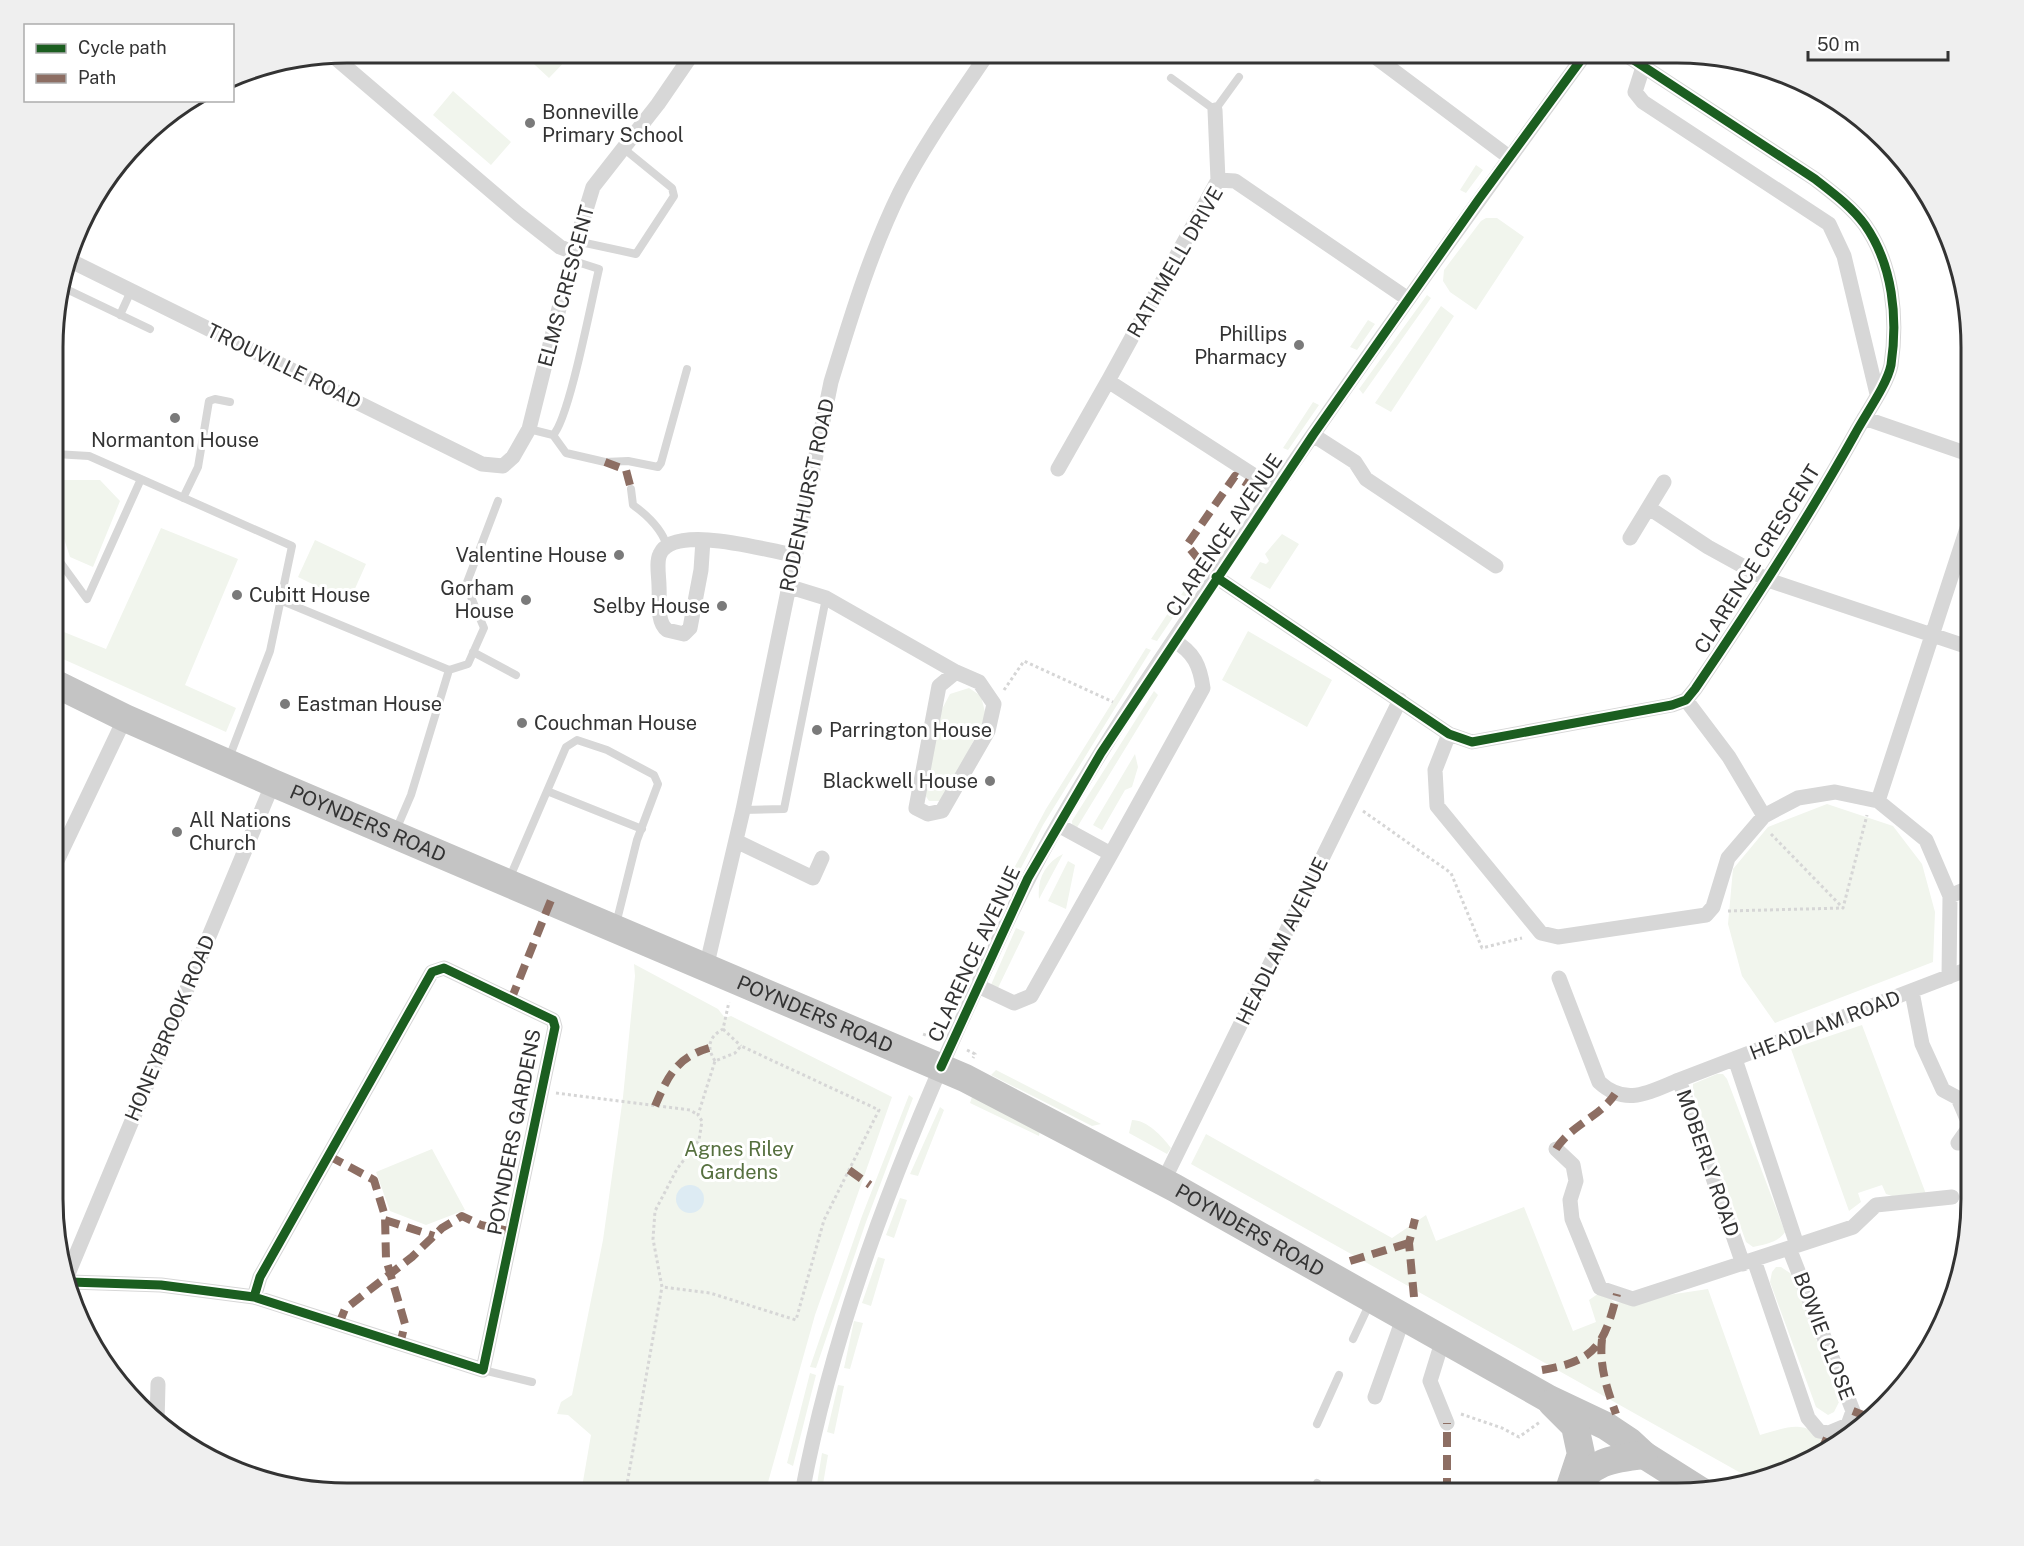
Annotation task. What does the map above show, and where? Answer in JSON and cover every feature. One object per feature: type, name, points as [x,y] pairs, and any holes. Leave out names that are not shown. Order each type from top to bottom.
[{"type":"highway","name":"POYNDERS ROAD","points":[[63,687],[125,718],[273,783],[941,1067],[1163,1182],[1404,1316],[1552,1404],[1606,1426],[1630,1442],[1644,1455],[1687,1482]]},
{"type":"highway","points":[[1552,1404],[1575,1426],[1581,1454],[1571,1483]]},
{"type":"highway","points":[[1576,1483],[1587,1470],[1614,1458],[1644,1455]]},
{"type":"street","points":[[342,63],[518,214],[560,247],[574,251]]},
{"type":"street","name":"ELMS CRESCENT","points":[[497,466],[509,462],[529,429],[574,251],[593,187],[686,63]]},
{"type":"street","name":"RODENHURST ROAD","points":[[706,968],[743,810],[831,382],[871,257],[918,161],[982,63]]},
{"type":"street","points":[[1383,63],[1509,157]]},
{"type":"street","name":"CLARENCE AVENUE","points":[[804,1483],[820,1406],[863,1263],[941,1067],[1016,903],[1058,825],[1129,710],[1275,489],[1509,157],[1579,63]]},
{"type":"street","name":"CLARENCE CRESCENT","points":[[1637,63],[1815,179],[1841,199],[1865,225],[1886,267],[1895,322],[1890,368],[1864,418],[1812,511],[1686,700]]},
{"type":"street","points":[[1643,67],[1635,92],[1643,102],[1829,224],[1844,256],[1877,394]]},
{"type":"street","points":[[1215,110],[1218,180]]},
{"type":"street","name":"RATHMELL DRIVE","points":[[1058,469],[1218,180],[1235,181],[1408,299]]},
{"type":"street","name":"TROUVILLE ROAD","points":[[76,263],[482,464],[497,466]]},
{"type":"street","points":[[1108,381],[1275,489]]},
{"type":"street","points":[[1864,418],[1961,452]]},
{"type":"street","points":[[1313,435],[1355,462],[1366,479],[1496,566]]},
{"type":"street","points":[[1630,538],[1664,482]]},
{"type":"street","points":[[1649,508],[1708,547],[1768,580],[1961,645]]},
{"type":"street","points":[[703,540],[701,570],[690,628],[684,634],[667,630],[660,621],[658,558],[667,546],[684,540],[703,540],[794,555]]},
{"type":"street","points":[[1874,800],[1961,546]]},
{"type":"street","points":[[1216,577],[1449,734],[1472,742],[1672,705],[1686,700],[1729,756],[1762,819]]},
{"type":"street","points":[[788,586],[826,598],[956,672],[979,682],[994,704],[988,731],[942,811],[928,814],[916,808],[939,686],[956,672]]},
{"type":"street","points":[[978,986],[1014,1003],[1031,996],[1203,688],[1200,666],[1185,647],[1174,641]]},
{"type":"street","name":"HEADLAM AVENUE","points":[[1163,1182],[1401,700]]},
{"type":"street","points":[[63,848],[125,718]]},
{"type":"street","points":[[1449,734],[1434,770],[1437,806],[1541,933],[1558,937],[1708,913],[1713,907],[1728,858],[1762,819],[1798,798],[1835,792],[1874,800],[1926,840],[1950,896],[1949,977]]},
{"type":"street","name":"HONEYBROOK ROAD","points":[[71,1266],[273,783]]},
{"type":"street","points":[[1058,825],[1111,854]]},
{"type":"street","points":[[736,841],[813,878],[822,858]]},
{"type":"street","points":[[1950,896],[1961,891]]},
{"type":"street","name":"POYNDERS GARDENS","points":[[254,1298],[260,1277],[432,972],[444,968],[554,1020],[555,1027],[483,1370]]},
{"type":"street","name":"HEADLAM ROAD","points":[[1679,1080],[1961,972]]},
{"type":"street","name":"MOBERLY ROAD","points":[[1559,978],[1599,1082],[1610,1092],[1624,1096],[1639,1095],[1679,1080],[1749,1262]]},
{"type":"street","points":[[1912,992],[1926,1053],[1943,1090],[1958,1098],[1961,1105]]},
{"type":"street","points":[[1735,1059],[1793,1247]]},
{"type":"street","points":[[1958,1143],[1961,1139]]},
{"type":"street","points":[[1556,1149],[1573,1165],[1576,1181],[1569,1200],[1572,1219],[1600,1288],[1633,1299],[1853,1227],[1876,1205],[1952,1197]]},
{"type":"street","name":"BOWIE CLOSE","points":[[1749,1262],[1808,1418],[1819,1431],[1838,1431],[1848,1425],[1853,1411],[1793,1247]]},
{"type":"street","points":[[76,1282],[161,1285],[254,1298],[483,1370]]},
{"type":"street","points":[[1375,1396],[1404,1316]]},
{"type":"street","points":[[1443,1339],[1430,1381],[1446,1418]]},
{"type":"street","points":[[157,1411],[158,1384]]},
{"type":"lane","points":[[1171,78],[1215,110],[1239,77]]},
{"type":"lane","points":[[574,251],[636,254],[674,196],[672,188],[624,148]]},
{"type":"lane","points":[[553,435],[560,426],[570,392],[599,269],[574,251]]},
{"type":"lane","points":[[68,290],[150,329]]},
{"type":"lane","points":[[120,315],[131,291]]},
{"type":"lane","points":[[529,429],[553,435],[566,453],[605,462],[628,461],[658,467],[687,369]]},
{"type":"lane","points":[[183,498],[198,467],[208,401],[215,399],[230,402]]},
{"type":"lane","points":[[63,454],[89,456],[292,546],[270,651],[227,763]]},
{"type":"lane","points":[[63,566],[87,599],[141,479]]},
{"type":"lane","points":[[631,489],[633,505],[644,513],[667,546]]},
{"type":"lane","points":[[280,600],[449,670],[468,664],[484,628],[466,585],[498,501]]},
{"type":"lane","points":[[743,810],[784,809],[826,598]]},
{"type":"lane","points":[[473,652],[516,675]]},
{"type":"lane","points":[[394,834],[411,795],[449,670]]},
{"type":"lane","points":[[508,881],[566,747],[578,740],[607,750],[654,775],[658,784],[642,829],[615,927]]},
{"type":"lane","points":[[547,791],[642,829]]},
{"type":"lane","points":[[1353,1339],[1372,1298]]},
{"type":"lane","points":[[483,1370],[532,1382]]},
{"type":"lane","points":[[1317,1424],[1339,1375]]},
{"type":"path","points":[[994,704],[1024,661],[1129,710]]},
{"type":"path","points":[[1843,908],[1874,800]]},
{"type":"path","points":[[1349,804],[1366,813],[1451,873],[1482,948],[1541,933]]},
{"type":"path","points":[[1762,819],[1843,908]]},
{"type":"path","points":[[1708,913],[1843,908]]},
{"type":"path","points":[[715,1061],[709,1052],[709,1042],[713,1035],[723,1029],[733,980]]},
{"type":"path","points":[[662,1287],[710,1293],[796,1320],[824,1220],[879,1110],[741,1046],[733,1035],[723,1029]]},
{"type":"path","points":[[925,1033],[938,1038]]},
{"type":"path","points":[[715,1061],[735,1053],[741,1046]]},
{"type":"path","points":[[965,1049],[975,1054]]},
{"type":"path","points":[[698,1115],[715,1061]]},
{"type":"path","points":[[542,1091],[690,1110],[702,1121],[699,1140],[677,1169],[655,1210],[653,1239],[662,1287],[627,1483]]},
{"type":"path","points":[[1446,1418],[1468,1415],[1519,1437],[1552,1404]]},
{"type":"green space","points":[[533,63],[563,63],[549,78]]},
{"type":"green space","points":[[453,91],[511,142],[491,165],[433,115]]},
{"type":"green space","points":[[1476,165],[1483,170],[1466,193],[1460,190]]},
{"type":"green space","points":[[1486,218],[1497,218],[1524,237],[1476,310],[1450,292],[1443,281],[1444,270],[1481,221]]},
{"type":"green space","points":[[1427,295],[1431,298],[1363,394],[1359,389]]},
{"type":"green space","points":[[1441,306],[1454,316],[1391,412],[1375,403]]},
{"type":"green space","points":[[1368,320],[1375,324],[1357,350],[1350,347]]},
{"type":"green space","points":[[1313,402],[1319,405],[1288,450],[1283,448]]},
{"type":"green space","points":[[63,480],[100,480],[120,501],[93,567],[70,557],[63,536]]},
{"type":"green space","points":[[161,528],[238,559],[185,685],[236,708],[226,732],[63,659],[63,632],[106,649]]},
{"type":"green space","points":[[1282,534],[1299,544],[1270,589],[1250,578],[1260,562],[1266,564],[1269,561],[1265,554]]},
{"type":"green space","points":[[315,540],[366,564],[349,602],[298,577]]},
{"type":"green space","points":[[1207,557],[1212,560],[1188,597],[1181,595]]},
{"type":"green space","points":[[1174,604],[1180,607],[1157,641],[1151,639]]},
{"type":"green space","points":[[1248,631],[1332,680],[1307,727],[1222,680]]},
{"type":"green space","points":[[1146,648],[1151,650],[1043,825],[1001,907],[994,905],[1046,809]]},
{"type":"green space","points":[[969,688],[981,696],[986,716],[943,801],[929,801],[925,795],[941,711],[950,694]]},
{"type":"green space","points":[[1154,691],[1158,695],[1073,834],[1072,821]]},
{"type":"green space","points":[[1135,754],[1138,767],[1132,787],[1125,790],[1102,830],[1093,825]]},
{"type":"green space","points":[[1827,804],[1893,826],[1922,864],[1935,912],[1933,962],[1775,1023],[1742,976],[1728,924],[1733,869],[1768,827]]},
{"type":"green space","points":[[1063,854],[1039,899],[1039,885],[1044,872],[1051,862]]},
{"type":"green space","points":[[1068,861],[1075,865],[1066,909],[1048,901]]},
{"type":"green space","points":[[1016,928],[1025,932],[997,990],[990,987]]},
{"type":"green space","points":[[967,961],[974,963],[959,996],[951,994]]},
{"type":"green space","name":"Agnes Riley Gardens","points":[[634,964],[718,1009],[725,1018],[731,1016],[892,1097],[815,1315],[768,1483],[583,1483],[591,1435],[568,1415],[557,1414],[561,1402],[572,1395],[603,1240],[623,1097],[635,976]]},
{"type":"green space","points":[[1862,1025],[1926,1194],[1892,1196],[1886,1194],[1882,1185],[1858,1193],[1861,1202],[1849,1211],[1791,1049]]},
{"type":"green space","points":[[996,1070],[1101,1124],[1092,1126],[991,1075]]},
{"type":"green space","points":[[1717,1074],[1723,1074],[1727,1079],[1785,1232],[1775,1241],[1766,1244],[1753,1247],[1746,1242],[1693,1092],[1693,1084]]},
{"type":"green space","points":[[909,1095],[913,1098],[866,1222],[816,1368],[810,1367],[862,1216]]},
{"type":"green space","points":[[972,1097],[1040,1131],[1039,1136],[970,1103]]},
{"type":"green space","points":[[940,1107],[944,1110],[918,1176],[910,1174]]},
{"type":"green space","points":[[1132,1120],[1149,1126],[1159,1134],[1171,1148],[1167,1154],[1129,1133]]},
{"type":"green space","points":[[1206,1134],[1392,1238],[1426,1215],[1436,1241],[1524,1207],[1573,1331],[1596,1322],[1589,1300],[1602,1291],[1615,1303],[1708,1289],[1760,1435],[1798,1427],[1813,1431],[1828,1439],[1803,1454],[1744,1475],[1191,1164]]},
{"type":"green space","points":[[432,1149],[465,1210],[426,1225],[390,1211],[376,1172]]},
{"type":"green space","points":[[900,1198],[907,1200],[894,1238],[886,1235]]},
{"type":"green space","points":[[878,1257],[885,1259],[871,1306],[862,1303]]},
{"type":"green space","points":[[1776,1267],[1781,1267],[1793,1275],[1839,1402],[1834,1412],[1828,1415],[1816,1407],[1770,1282],[1772,1272]]},
{"type":"green space","points":[[854,1321],[863,1323],[850,1369],[844,1368]]},
{"type":"green space","points":[[810,1373],[816,1375],[793,1466],[787,1463]]},
{"type":"green space","points":[[838,1385],[844,1386],[834,1434],[827,1432]]},
{"type":"green space","points":[[822,1453],[828,1455],[823,1483],[817,1483]]},
{"type":"shaded area","points":[[690,1185],[700,1189],[704,1199],[700,1209],[690,1213],[680,1209],[676,1199],[680,1189]]},
{"type":"marked path","points":[[605,462],[626,470],[631,489]]},
{"type":"marked path","points":[[1200,561],[1187,545],[1235,476],[1251,486]]},
{"type":"marked path","points":[[511,1000],[551,900]]},
{"type":"marked path","points":[[655,1106],[674,1070],[688,1057],[709,1048]]},
{"type":"marked path","points":[[1556,1149],[1569,1134],[1602,1109],[1615,1094]]},
{"type":"marked path","points":[[329,1156],[374,1180],[385,1216],[386,1259],[405,1324],[400,1344]]},
{"type":"marked path","points":[[849,1170],[870,1185]]},
{"type":"marked path","points":[[339,1324],[345,1309],[412,1257],[442,1228],[462,1216],[481,1225],[513,1232]]},
{"type":"marked path","points":[[1414,1297],[1409,1243],[1415,1219]]},
{"type":"marked path","points":[[385,1220],[434,1236]]},
{"type":"marked path","points":[[1350,1261],[1409,1243]]},
{"type":"marked path","points":[[1542,1370],[1575,1362],[1595,1348],[1607,1326],[1617,1294]]},
{"type":"marked path","points":[[1602,1339],[1603,1368],[1616,1414]]},
{"type":"marked path","points":[[1853,1411],[1862,1415]]},
{"type":"marked path","points":[[1447,1423],[1447,1483]]},
{"type":"marked path","points":[[1826,1441],[1829,1433]]},
{"type":"cycle path","points":[[941,1067],[1028,878],[1101,753],[1313,435],[1479,199],[1579,63]]},
{"type":"cycle path","points":[[1216,577],[1449,734],[1472,742],[1672,705],[1686,700],[1758,595],[1880,391],[1891,365],[1893,311],[1891,292],[1882,257],[1865,225],[1848,206],[1815,179],[1638,63]]},
{"type":"cycle path","points":[[444,968],[553,1020],[555,1027],[483,1370],[254,1297],[260,1277],[432,972],[444,968]]},
{"type":"cycle path","points":[[76,1282],[161,1285],[254,1297]]},
{"type":"place","name":"Bonneville Primary School","points":[[530,123]]},
{"type":"place","name":"Phillips Pharmacy","points":[[1299,345]]},
{"type":"place","name":"Normanton House","points":[[175,418]]},
{"type":"place","name":"Valentine House","points":[[619,555]]},
{"type":"place","name":"Cubitt House","points":[[237,595]]},
{"type":"place","name":"Gorham House","points":[[526,600]]},
{"type":"place","name":"Selby House","points":[[722,606]]},
{"type":"place","name":"Eastman House","points":[[285,704]]},
{"type":"place","name":"Couchman House","points":[[522,723]]},
{"type":"place","name":"Parrington House","points":[[817,730]]},
{"type":"place","name":"Blackwell House","points":[[990,781]]},
{"type":"place","name":"All Nations Church","points":[[177,832]]}]
